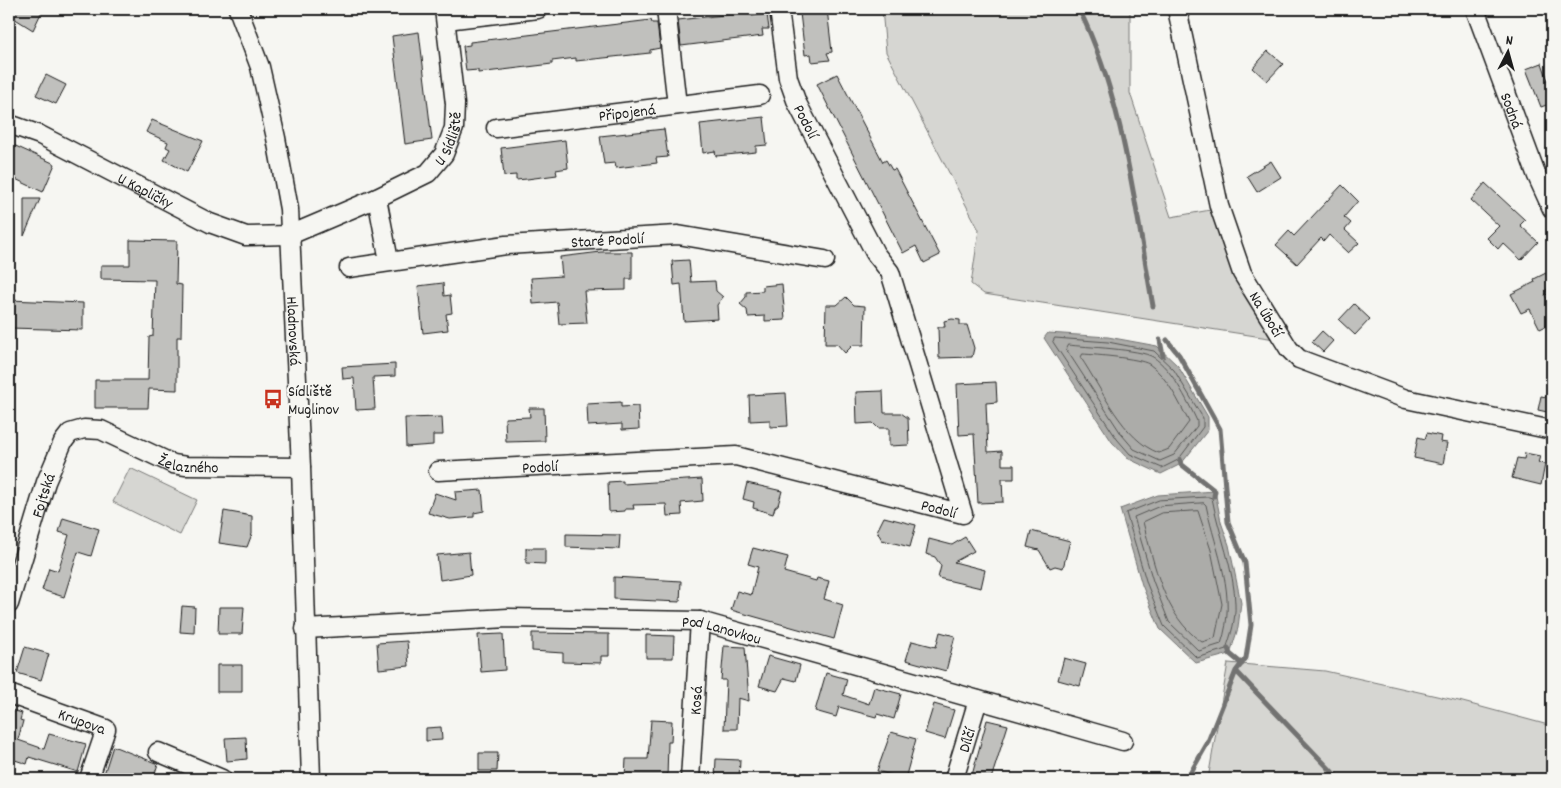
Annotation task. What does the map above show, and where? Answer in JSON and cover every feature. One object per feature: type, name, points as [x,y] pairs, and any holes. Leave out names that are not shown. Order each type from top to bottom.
[{"type":"street","name":"Hladnovská","points":[[238,9],[260,67],[289,209],[311,779]]},
{"type":"street","points":[[445,14],[538,9]]},
{"type":"street","points":[[666,9],[677,105]]},
{"type":"street","name":"Podolí","points":[[438,470],[736,456],[963,514],[890,272],[875,253],[797,103],[788,78],[779,9]]},
{"type":"street","name":"Na Úbočí","points":[[1177,9],[1219,206],[1242,273],[1289,349],[1299,359],[1406,399],[1552,430]]},
{"type":"street","name":"Sodná","points":[[1475,9],[1537,176],[1552,209]]},
{"type":"street","name":"U Sídliště","points":[[290,235],[377,198],[428,173],[444,154],[454,128],[455,104],[445,14]]},
{"type":"street","name":"Připojená","points":[[496,128],[760,95]]},
{"type":"street","name":"U Kapličky","points":[[9,124],[40,135],[210,223],[246,236],[290,235]]},
{"type":"street","points":[[377,198],[389,261]]},
{"type":"street","name":"Staré Podolí","points":[[349,268],[506,245],[678,235],[825,260]]},
{"type":"street","name":"Želazného","points":[[84,429],[101,430],[173,464],[186,466],[300,467]]},
{"type":"street","name":"Fojtská","points":[[9,604],[20,562],[46,482],[62,442],[70,434],[84,429]]},
{"type":"street","name":"Pod Lanovkou","points":[[305,629],[508,618],[700,621],[1123,741]]},
{"type":"street","name":"Kosá","points":[[690,779],[700,621]]},
{"type":"street","name":"Krupova","points":[[9,694],[106,729],[89,779]]},
{"type":"street","name":"Dílčí","points":[[954,779],[978,700]]},
{"type":"street","points":[[158,752],[222,779]]},
{"type":"shaded area","points":[[882,9],[1130,9],[1130,93],[1171,217],[1216,209],[1275,339],[984,294],[971,284],[979,230],[886,52]]},
{"type":"shaded area","points":[[130,468],[197,500],[180,535],[113,502]]},
{"type":"shaded area","points":[[1228,663],[1325,671],[1459,701],[1552,726],[1552,779],[1208,779]]},
{"type":"water","points":[[1048,333],[1108,337],[1157,346],[1178,366],[1208,417],[1208,430],[1181,464],[1161,474],[1127,458],[1112,442],[1044,338]]},
{"type":"water","points":[[1215,491],[1241,603],[1238,628],[1230,654],[1196,663],[1160,629],[1142,585],[1120,509],[1158,495]]},
{"type":"building","points":[[9,9],[43,9],[33,30],[9,15]]},
{"type":"building","points":[[802,9],[827,9],[832,52],[827,53],[830,60],[812,62],[811,54],[805,55],[800,13],[803,13]]},
{"type":"building","points":[[752,12],[752,16],[767,14],[769,29],[762,29],[763,36],[681,46],[678,20]]},
{"type":"building","points":[[651,20],[652,23],[657,23],[660,48],[650,50],[650,53],[576,61],[576,58],[552,61],[552,64],[478,73],[478,70],[466,71],[463,46],[470,45],[470,42]]},
{"type":"building","points":[[419,32],[432,140],[405,144],[392,36]]},
{"type":"building","points":[[1268,51],[1283,64],[1267,81],[1253,68]]},
{"type":"building","points":[[1542,63],[1552,92],[1552,103],[1541,107],[1526,69]]},
{"type":"building","points":[[837,74],[883,162],[886,160],[892,170],[895,169],[940,255],[924,263],[916,246],[903,253],[817,84]]},
{"type":"building","points":[[46,75],[66,85],[56,104],[36,95]]},
{"type":"building","points":[[764,117],[767,145],[756,146],[756,152],[716,156],[715,151],[703,153],[700,124]]},
{"type":"building","points":[[152,120],[203,141],[187,172],[164,160],[170,149],[166,147],[168,142],[146,132]]},
{"type":"building","points":[[664,129],[668,157],[656,158],[657,163],[616,168],[615,163],[604,164],[600,136]]},
{"type":"building","points":[[565,140],[568,168],[556,170],[557,175],[516,180],[516,175],[504,176],[501,148]]},
{"type":"building","points":[[9,143],[55,164],[43,192],[9,176]]},
{"type":"building","points":[[1271,161],[1281,177],[1257,192],[1247,176]]},
{"type":"building","points":[[1485,183],[1525,220],[1520,225],[1538,242],[1521,260],[1503,243],[1498,249],[1487,238],[1499,226],[1471,200]]},
{"type":"building","points":[[1342,185],[1358,201],[1344,217],[1351,223],[1345,230],[1359,243],[1348,253],[1329,235],[1324,241],[1321,238],[1297,264],[1276,245],[1289,231],[1294,236]]},
{"type":"building","points":[[24,199],[40,199],[24,236]]},
{"type":"building","points":[[130,240],[177,241],[176,284],[182,285],[181,337],[177,337],[177,390],[149,389],[148,408],[95,408],[95,380],[148,380],[149,337],[153,336],[155,280],[101,279],[101,265],[130,265]]},
{"type":"building","points":[[601,252],[632,252],[632,279],[626,279],[626,290],[584,291],[587,323],[559,324],[557,302],[533,304],[531,278],[562,276],[560,257]]},
{"type":"building","points":[[689,260],[691,282],[715,281],[716,291],[723,297],[717,305],[718,319],[684,321],[681,284],[674,285],[672,261]]},
{"type":"building","points":[[1546,273],[1552,285],[1546,290],[1548,294],[1545,295],[1552,309],[1552,323],[1540,329],[1530,309],[1521,313],[1511,294],[1535,282],[1534,279]]},
{"type":"building","points":[[443,283],[444,296],[450,295],[452,313],[446,314],[448,330],[423,333],[418,286]]},
{"type":"building","points":[[782,284],[785,320],[765,321],[765,316],[748,317],[747,310],[740,304],[746,297],[746,292],[763,291],[763,286]]},
{"type":"building","points":[[846,297],[854,305],[865,306],[864,345],[853,345],[845,353],[837,344],[825,344],[826,305],[837,305]]},
{"type":"building","points":[[9,300],[83,303],[83,330],[9,328]]},
{"type":"building","points":[[1354,304],[1370,319],[1355,335],[1339,320]]},
{"type":"building","points":[[960,320],[960,325],[967,325],[974,348],[972,357],[939,358],[938,327],[945,327],[944,321]]},
{"type":"building","points":[[1322,331],[1333,341],[1323,352],[1312,342]]},
{"type":"building","points":[[395,364],[395,376],[373,377],[375,409],[356,410],[354,378],[343,379],[342,367]]},
{"type":"building","points":[[996,382],[997,402],[986,403],[988,452],[1002,451],[1002,465],[1014,465],[1014,479],[1002,479],[1003,502],[978,503],[974,434],[959,435],[957,384]]},
{"type":"building","points":[[883,391],[884,413],[901,413],[908,418],[909,445],[889,446],[889,428],[878,428],[873,423],[857,424],[856,392]]},
{"type":"building","points":[[786,393],[788,426],[770,427],[770,420],[750,421],[749,395]]},
{"type":"building","points":[[1541,396],[1552,398],[1552,413],[1538,410]]},
{"type":"building","points":[[621,402],[621,407],[638,406],[639,429],[622,430],[622,424],[588,426],[587,404]]},
{"type":"building","points":[[529,408],[544,408],[545,441],[506,442],[505,418],[530,417]]},
{"type":"building","points":[[442,417],[443,435],[433,435],[433,445],[406,447],[405,418]]},
{"type":"building","points":[[1427,433],[1441,436],[1440,442],[1447,443],[1443,464],[1414,458],[1418,437],[1425,439]]},
{"type":"building","points":[[1525,453],[1540,456],[1538,463],[1545,464],[1541,485],[1512,478],[1517,458],[1524,459]]},
{"type":"building","points":[[702,479],[703,501],[681,503],[682,515],[667,516],[666,504],[633,505],[634,509],[609,512],[608,482],[623,481],[623,484]]},
{"type":"building","points":[[747,483],[782,491],[773,514],[753,508],[754,502],[743,499]]},
{"type":"building","points":[[482,490],[484,511],[474,513],[474,517],[450,519],[428,513],[435,493],[456,500],[455,492]]},
{"type":"building","points":[[224,511],[252,516],[252,534],[247,547],[219,543]]},
{"type":"building","points":[[884,517],[916,525],[910,547],[882,540],[877,531]]},
{"type":"building","points":[[63,518],[99,529],[91,556],[78,552],[64,597],[42,590],[49,568],[58,571],[69,535],[59,532]]},
{"type":"building","points":[[1031,531],[1070,541],[1063,568],[1055,566],[1050,568],[1039,550],[1027,547]]},
{"type":"building","points":[[566,534],[620,535],[619,549],[566,547]]},
{"type":"building","points":[[965,537],[974,551],[954,562],[985,570],[981,588],[938,578],[941,566],[935,557],[926,554],[929,539],[952,545]]},
{"type":"building","points":[[526,548],[545,548],[545,564],[526,563]]},
{"type":"building","points":[[753,548],[788,557],[784,572],[816,581],[817,578],[829,581],[824,599],[843,605],[834,639],[731,610],[737,591],[751,595],[758,567],[748,564]]},
{"type":"building","points":[[469,552],[471,575],[440,580],[437,555]]},
{"type":"building","points":[[614,577],[681,581],[680,602],[614,599]]},
{"type":"building","points":[[182,606],[195,607],[194,633],[180,632]]},
{"type":"building","points":[[219,607],[244,607],[242,634],[218,634]]},
{"type":"building","points":[[940,632],[955,636],[946,671],[906,660],[912,641],[936,647]]},
{"type":"building","points":[[532,633],[609,634],[609,656],[601,656],[601,663],[563,662],[563,653],[532,651]]},
{"type":"building","points":[[503,634],[505,670],[481,672],[478,635]]},
{"type":"building","points":[[646,635],[674,636],[673,658],[646,658]]},
{"type":"building","points":[[407,641],[409,666],[379,669],[377,643]]},
{"type":"building","points":[[724,646],[745,647],[749,701],[738,698],[737,729],[724,729],[726,680],[721,680]]},
{"type":"building","points":[[25,647],[49,654],[41,680],[17,673]]},
{"type":"building","points":[[768,656],[800,665],[796,681],[784,678],[777,691],[759,686]]},
{"type":"building","points":[[1064,658],[1086,664],[1080,686],[1058,680]]},
{"type":"building","points":[[217,665],[242,665],[242,692],[217,692]]},
{"type":"building","points":[[826,673],[847,679],[843,695],[869,704],[874,687],[901,694],[894,719],[877,714],[876,717],[839,707],[836,717],[815,711]]},
{"type":"building","points":[[934,704],[954,710],[945,739],[925,733]]},
{"type":"building","points":[[9,709],[22,713],[20,720],[23,721],[18,740],[44,749],[49,734],[86,744],[78,772],[29,757],[27,764],[9,758]]},
{"type":"building","points":[[651,720],[672,721],[671,742],[668,742],[667,779],[625,778],[626,759],[648,759]]},
{"type":"building","points":[[987,720],[1008,725],[991,779],[971,779]]},
{"type":"building","points":[[441,727],[442,740],[426,741],[426,728]]},
{"type":"building","points":[[891,732],[916,739],[905,779],[877,771]]},
{"type":"building","points":[[246,737],[247,759],[227,761],[225,738]]},
{"type":"building","points":[[113,746],[158,764],[153,779],[118,779],[104,774]]},
{"type":"building","points":[[479,753],[498,753],[497,771],[479,771]]},
{"type":"building","points":[[716,759],[740,760],[739,779],[715,779]]},
{"type":"waterway","points":[[1079,9],[1107,80],[1117,117],[1134,193],[1153,306]]},
{"type":"waterway","points":[[1160,340],[1163,356]]},
{"type":"waterway","points":[[1167,340],[1179,355],[1220,429],[1228,522],[1245,563],[1251,625],[1246,658],[1236,671],[1339,779]]},
{"type":"waterway","points":[[1180,459],[1181,464],[1215,491],[1214,496]]},
{"type":"waterway","points":[[1228,648],[1230,654],[1242,664]]},
{"type":"waterway","points":[[1187,779],[1207,744],[1236,671]]},
{"type":"place","name":"Sídliště Muglinov","points":[[273,399]]}]
